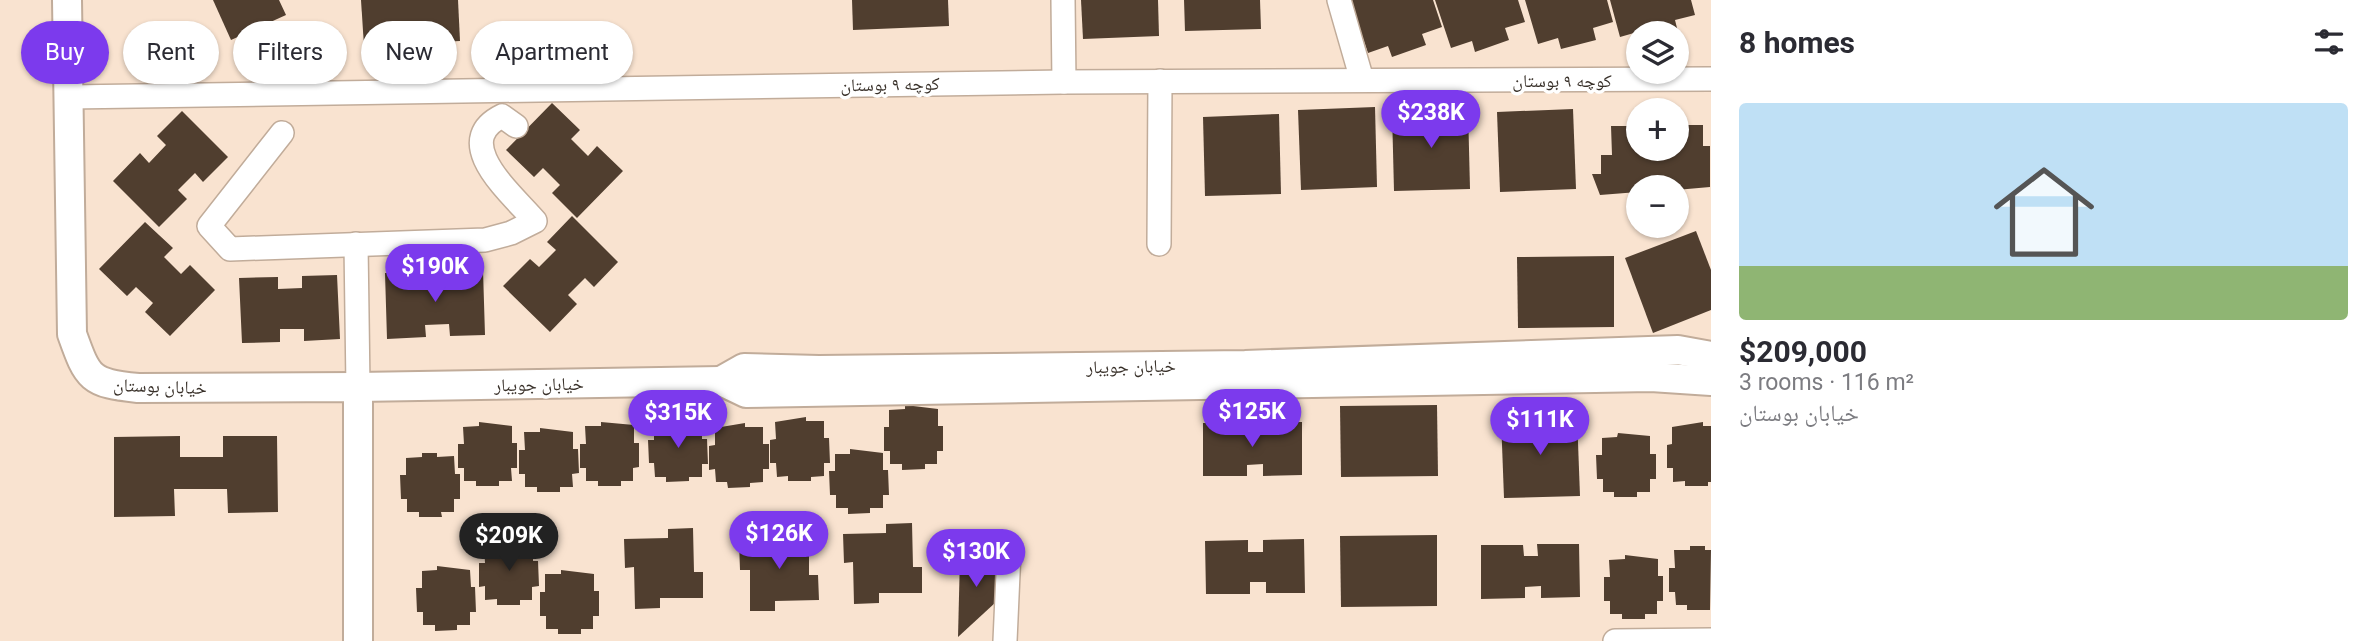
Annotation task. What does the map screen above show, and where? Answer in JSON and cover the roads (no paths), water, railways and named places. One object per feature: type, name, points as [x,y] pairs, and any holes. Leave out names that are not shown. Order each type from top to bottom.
[{"type":"street","name":"خیابان بوستان","points":[[67,0],[72,334],[85,369],[103,384],[138,388],[358,387]]},
{"type":"street","points":[[1063,0],[1064,82]]},
{"type":"street","points":[[1339,0],[1362,80]]},
{"type":"street","name":"کوچه ۹ بوستان","points":[[69,97],[1064,82],[1711,79]]},
{"type":"street","points":[[1159,244],[1160,81]]},
{"type":"street","points":[[282,133],[208,226],[230,249],[485,240],[510,233],[535,221],[483,159],[480,140],[487,123],[502,116],[516,127]]},
{"type":"street","points":[[356,244],[358,641]]},
{"type":"street","name":"خیابان جویبار","points":[[721,381],[744,368],[818,370],[1245,365],[1678,349],[1711,356]]},
{"type":"street","name":"خیابان جویبار","points":[[358,387],[721,381],[746,393],[760,393],[1651,377],[1711,381]]},
{"type":"street","points":[[1005,641],[1009,551]]},
{"type":"street","points":[[1615,641],[1711,640]]}]
